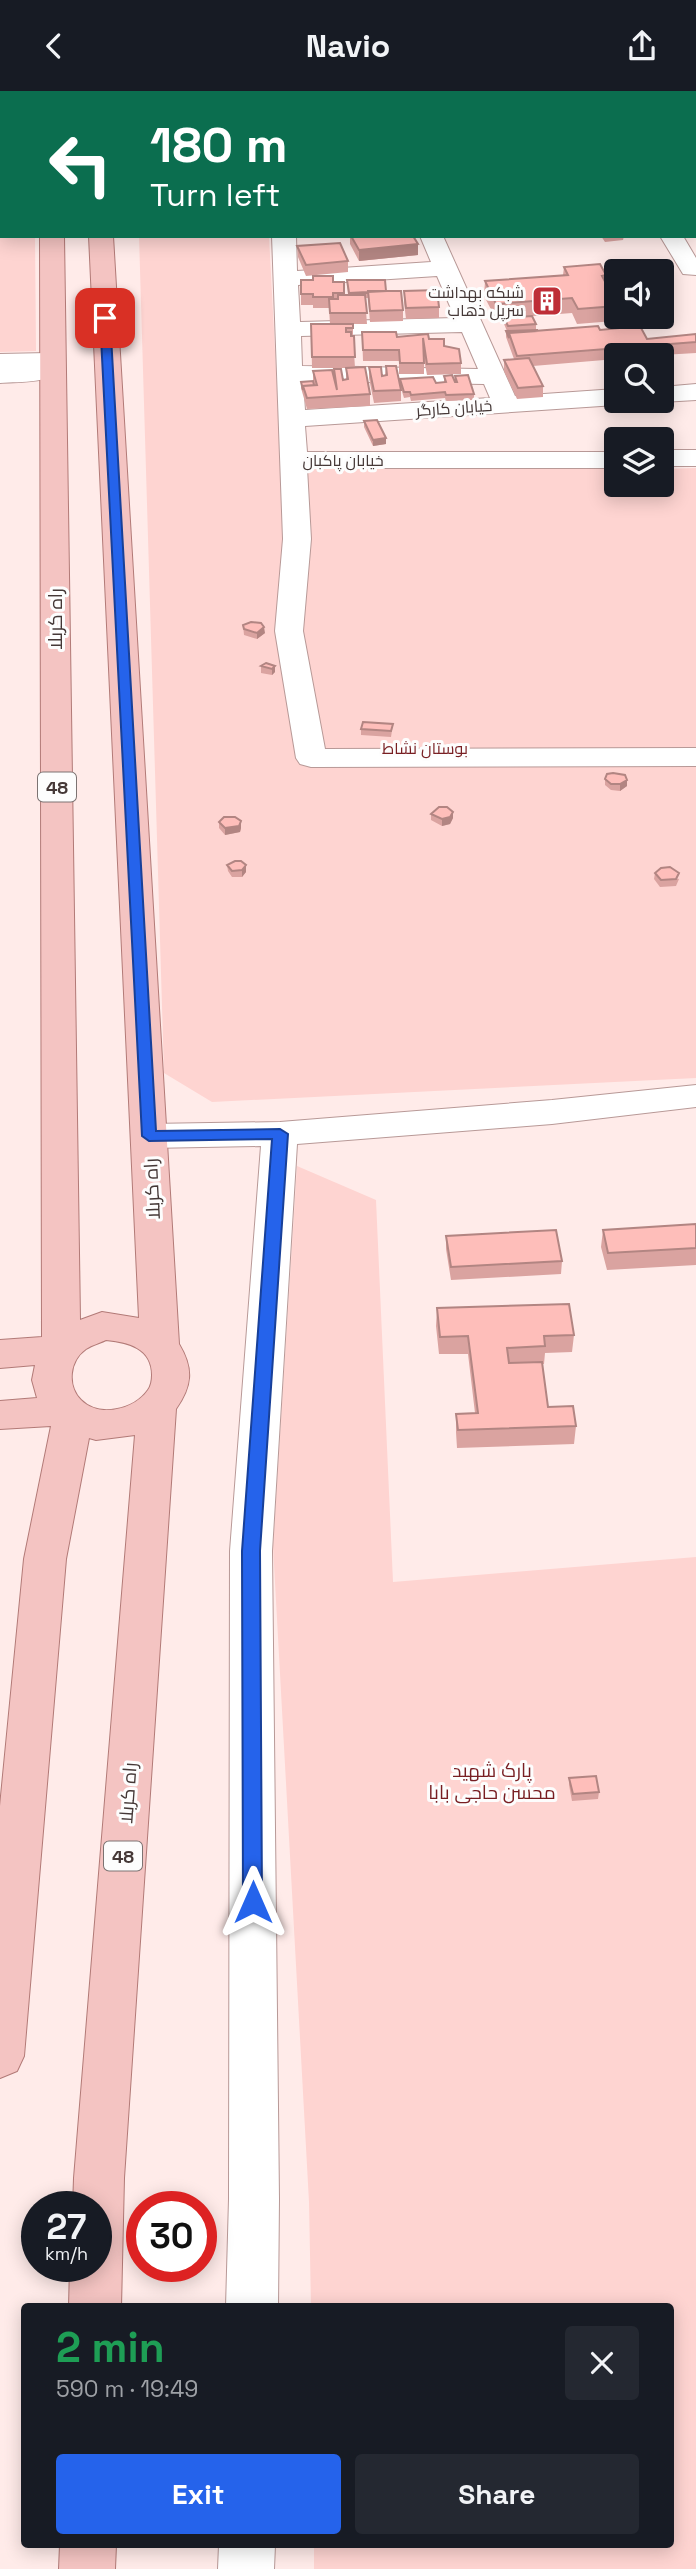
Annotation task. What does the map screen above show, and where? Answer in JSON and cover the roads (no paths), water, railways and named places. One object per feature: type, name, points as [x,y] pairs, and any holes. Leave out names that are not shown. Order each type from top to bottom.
[{"type":"main road","name":"راه کربلا","points":[[52,238],[54,1344]]},
{"type":"main road","name":"راه کربلا","points":[[101,238],[160,1344]]},
{"type":"main road","points":[[0,1353],[54,1344],[80,1330],[102,1326],[124,1328],[144,1334],[160,1344]]},
{"type":"main road","name":"48","points":[[54,1344],[37,1366],[35,1383],[41,1398],[62,1416]]},
{"type":"main road","name":"48","points":[[157,1405],[168,1391],[173,1375],[170,1359],[160,1344]]},
{"type":"main road","name":"راه کربلا","points":[[95,2303],[99,2178],[157,1405]]},
{"type":"main road","points":[[0,1415],[62,1416],[94,1425],[117,1424],[139,1417],[157,1405]]},
{"type":"main road","points":[[0,2056],[45,1559],[62,1416]]},
{"type":"main road","points":[[87,2569],[88,2548]]},
{"type":"street","name":"خیابان پاکبان","points":[[284,238],[294,460],[604,460]]},
{"type":"street","points":[[432,238],[506,404]]},
{"type":"street","points":[[672,238],[691,269],[696,268]]},
{"type":"street","points":[[285,279],[446,268]]},
{"type":"street","points":[[287,329],[470,325]]},
{"type":"street","points":[[0,361],[48,360],[53,365],[40,373],[0,375]]},
{"type":"street","points":[[289,373],[494,377]]},
{"type":"street","points":[[674,393],[696,391]]},
{"type":"street","name":"خیابان کارگر","points":[[291,419],[604,398]]},
{"type":"street","points":[[674,459],[696,458]]},
{"type":"street","points":[[294,460],[297,539],[289,631],[311,758],[696,757]]},
{"type":"street","points":[[149,1136],[280,1134],[552,1112],[696,1096]]},
{"type":"street","points":[[252,2303],[251,1551],[280,1134]]},
{"type":"street","points":[[246,2569],[247,2548]]},
{"type":"place","name":"شبکه بهداشت سرپل ذهاب","points":[[547,301]]},
{"type":"park label","name":"بوستان نشاط","points":[[425,748]]},
{"type":"park label","name":"پارک شهید محسن حاجی بابا","points":[[492,1781]]}]
